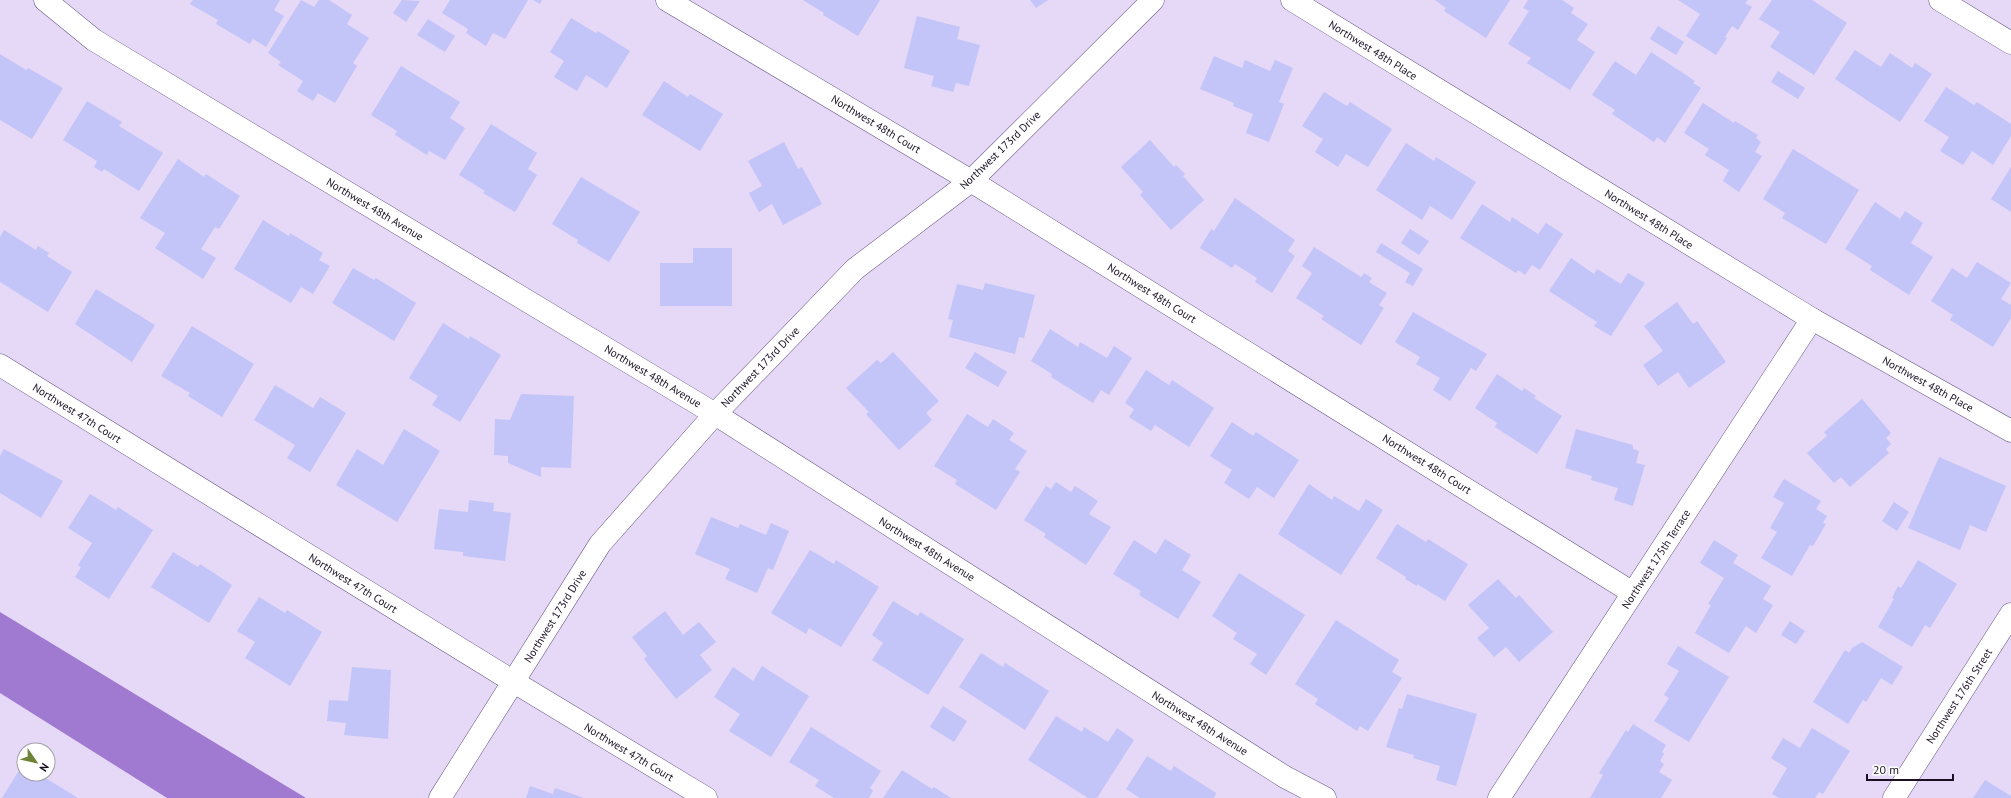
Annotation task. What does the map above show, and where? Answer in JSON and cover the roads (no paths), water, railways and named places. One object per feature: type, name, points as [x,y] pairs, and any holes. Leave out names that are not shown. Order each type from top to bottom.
[{"type":"street","name":"Northwest 48th Avenue","points":[[44,0],[94,40],[715,414],[1285,777],[1325,798]]},
{"type":"street","name":"Northwest 48th Court","points":[[666,0],[971,181],[1634,593]]},
{"type":"street","name":"Northwest 173rd Drive","points":[[440,798],[600,544],[715,414],[855,269],[971,181],[1153,0]]},
{"type":"street","name":"Northwest 48th Place","points":[[1292,0],[1812,319],[2011,431]]},
{"type":"street","points":[[1940,0],[2011,43]]},
{"type":"street","name":"Northwest 175th Terrace","points":[[1500,798],[1812,319]]},
{"type":"street","name":"Northwest 47th Court","points":[[0,365],[514,682],[706,798]]},
{"type":"street","name":"Northwest 176th Street","points":[[1894,798],[2011,614]]}]
